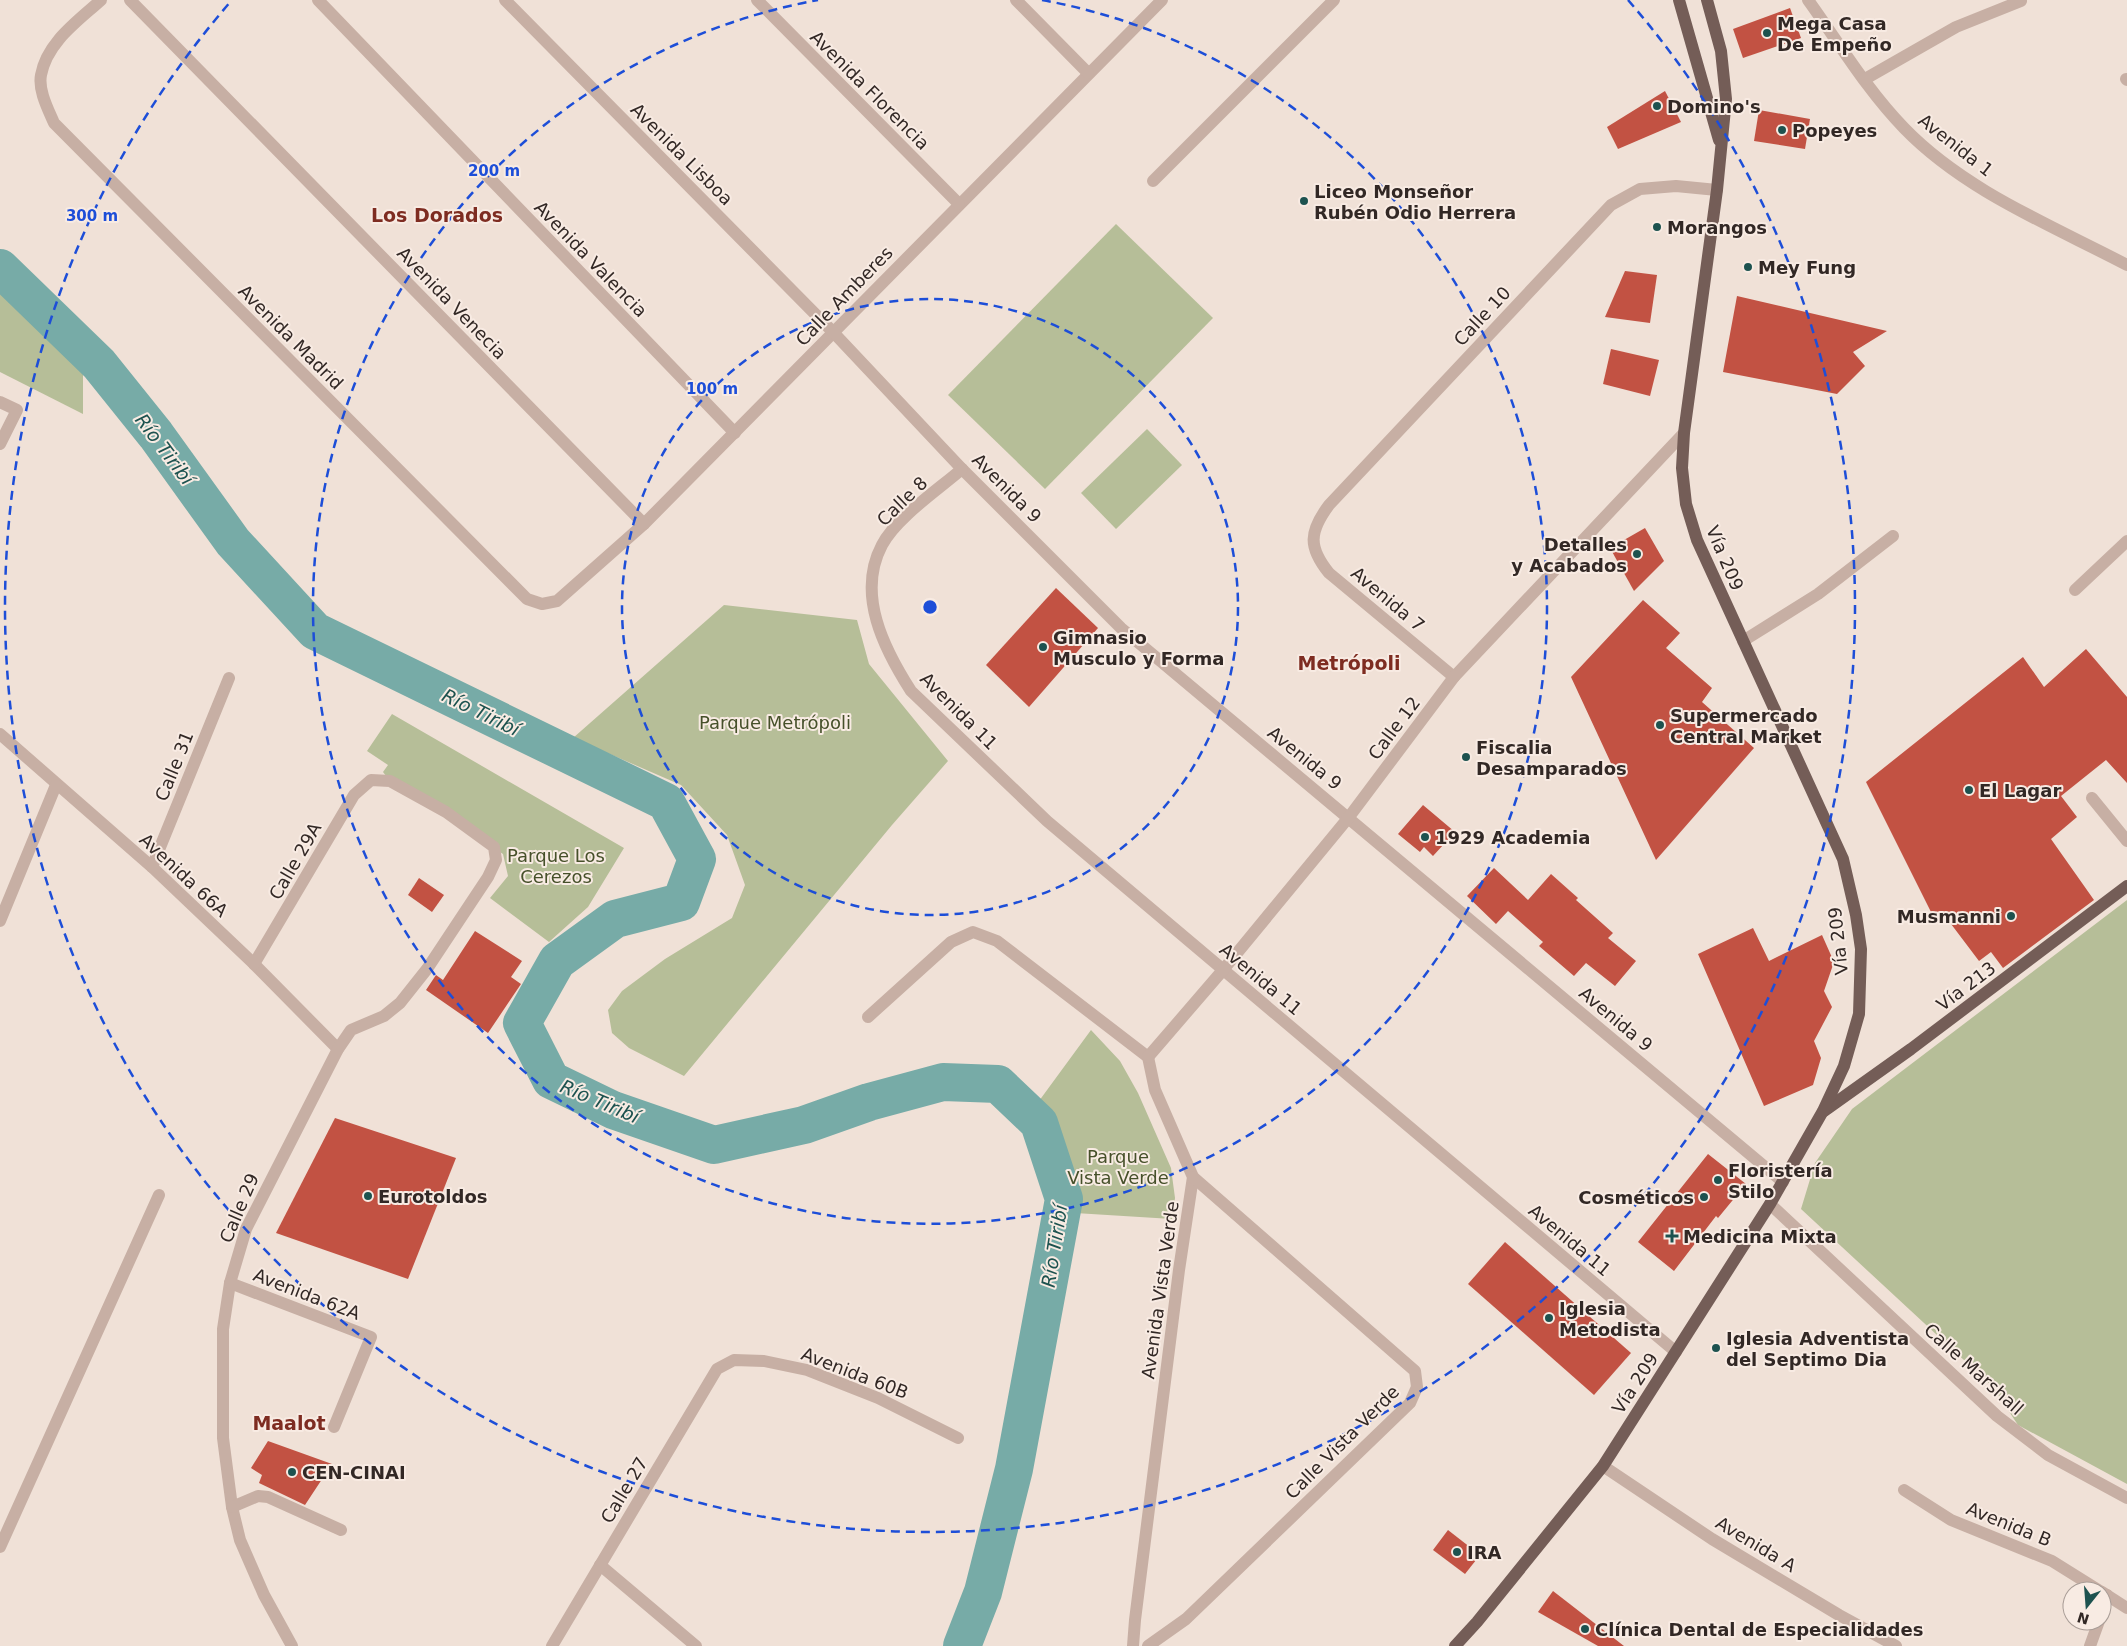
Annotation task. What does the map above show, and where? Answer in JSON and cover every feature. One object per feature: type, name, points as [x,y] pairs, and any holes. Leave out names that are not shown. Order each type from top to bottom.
[{"type":"main road","name":"Vía 209","points":[[1679,0],[1722,147]]},
{"type":"main road","name":"Vía 209","points":[[1455,1646],[1478,1622],[1603,1466],[1676,1352],[1770,1204],[1824,1111],[1844,1066],[1859,1014],[1861,949],[1856,915],[1842,859],[1697,540],[1686,504],[1682,468],[1684,433],[1717,190],[1726,99],[1721,51],[1707,0]]},
{"type":"main road","name":"Vía 213","points":[[1824,1111],[1911,1049],[2127,886]]},
{"type":"street","name":"Avenida Madrid","points":[[101,0],[58,38],[40,76],[44,100],[54,123],[527,600],[542,604]]},
{"type":"street","name":"Avenida Venecia","points":[[130,0],[644,524]]},
{"type":"street","name":"Avenida Valencia","points":[[318,0],[735,434]]},
{"type":"street","name":"Avenida Lisboa","points":[[505,0],[833,332]]},
{"type":"street","name":"Avenida Florencia","points":[[756,0],[959,204]]},
{"type":"street","points":[[1016,0],[1088,73]]},
{"type":"street","name":"Calle Amberes","points":[[542,604],[557,602],[644,524],[1162,0]]},
{"type":"street","points":[[1153,181],[1334,0]]},
{"type":"street","name":"Avenida 1","points":[[1808,0],[1881,102],[1904,128],[1936,158],[1983,190],[2127,265]]},
{"type":"street","points":[[1865,79],[1956,27],[2021,1]]},
{"type":"street","name":"Calle 10","points":[[1313,538],[1317,521],[1328,505],[1610,205],[1640,189],[1676,186],[1717,190]]},
{"type":"street","name":"Avenida 9","points":[[833,332],[962,469],[1140,646],[1349,816],[1783,1182]]},
{"type":"street","points":[[0,402],[17,410],[0,444]]},
{"type":"street","name":"Calle 12","points":[[1148,1057],[1223,970],[1349,816],[1454,677],[1684,433]]},
{"type":"street","name":"Calle 8","points":[[872,594],[874,568],[882,545],[896,526],[962,469]]},
{"type":"street","points":[[1743,641],[1818,594],[1893,536]]},
{"type":"street","name":"Avenida 7","points":[[1313,538],[1319,560],[1329,573],[1454,677]]},
{"type":"street","points":[[2075,590],[2127,541]]},
{"type":"street","name":"Avenida 11","points":[[872,594],[874,613],[882,640],[911,691],[1047,821],[1676,1352]]},
{"type":"street","name":"Calle 31","points":[[152,867],[229,678]]},
{"type":"street","name":"Avenida 66A","points":[[0,734],[56,785],[152,867],[254,964],[338,1049]]},
{"type":"street","name":"Calle 29A","points":[[254,964],[354,795],[370,780],[390,781],[446,812],[494,847]]},
{"type":"street","points":[[0,921],[56,785]]},
{"type":"street","points":[[2092,798],[2127,841]]},
{"type":"street","name":"Calle 29","points":[[292,1646],[264,1595],[240,1540],[232,1507],[223,1438],[223,1329],[230,1282],[246,1229],[338,1049],[351,1030],[384,1016],[406,996],[427,969],[488,877],[496,860],[494,847]]},
{"type":"street","points":[[868,1017],[951,942],[974,932],[997,941],[1148,1057],[1155,1090],[1193,1178]]},
{"type":"street","name":"Avenida Vista Verde","points":[[1133,1646],[1174,1309],[1193,1178]]},
{"type":"street","name":"Calle Vista Verde","points":[[1148,1646],[1186,1619],[1410,1403],[1417,1387],[1415,1371],[1193,1178]]},
{"type":"street","points":[[0,1547],[160,1195]]},
{"type":"street","name":"Calle Marshall","points":[[1770,1204],[1997,1416],[2048,1455],[2127,1498]]},
{"type":"street","name":"Avenida 62A","points":[[230,1282],[370,1338],[334,1427]]},
{"type":"street","name":"Avenida 60B","points":[[734,1360],[764,1361],[807,1370],[878,1398],[958,1438]]},
{"type":"street","name":"Calle 27","points":[[552,1646],[717,1369],[734,1360]]},
{"type":"street","name":"Avenida A","points":[[1603,1466],[1712,1539],[1896,1646]]},
{"type":"street","name":"Avenida B","points":[[1904,1490],[1951,1520],[2052,1561],[2084,1581]]},
{"type":"street","points":[[232,1507],[258,1496],[268,1497],[341,1530]]},
{"type":"street","points":[[600,1565],[696,1646]]},
{"type":"street","name":"Avenida B","points":[[2112,1599],[2127,1608]]},
{"type":"street","points":[[2090,1646],[2095,1631]]},
{"type":"green space","points":[[1116,224],[1213,318],[1045,489],[948,395]]},
{"type":"green space","points":[[0,283],[83,368],[83,414],[0,372]]},
{"type":"green space","points":[[1147,429],[1182,465],[1116,529],[1081,493]]},
{"type":"green space","name":"Parque Metrópoli","points":[[724,605],[857,620],[869,664],[948,761],[892,825],[684,1076],[629,1048],[612,1033],[608,1010],[622,991],[665,959],[732,918],[745,885],[727,835],[681,785],[573,738]]},
{"type":"green space","name":"Parque Los Cerezos","points":[[392,714],[624,848],[588,907],[549,942],[490,898],[508,876],[503,854],[390,781],[383,772],[388,765],[367,751]]},
{"type":"green space","points":[[2127,900],[2127,1484],[2018,1425],[1992,1386],[1801,1209],[1815,1163],[1852,1109]]},
{"type":"green space","name":"Parque Vista Verde","points":[[1091,1030],[1120,1061],[1138,1093],[1171,1168],[1175,1198],[1172,1219],[1075,1213],[1076,1195],[1051,1112],[1039,1101]]},
{"type":"building","name":"Mega Casa De Empeño","points":[[1790,8],[1801,38],[1743,58],[1733,29]]},
{"type":"building","name":"Domino's","points":[[1665,91],[1681,122],[1618,149],[1607,127]]},
{"type":"building","name":"Popeyes","points":[[1759,110],[1810,119],[1805,149],[1754,141]]},
{"type":"building","points":[[1625,271],[1657,275],[1650,323],[1605,317]]},
{"type":"building","points":[[1737,296],[1887,331],[1853,352],[1865,366],[1837,394],[1723,372]]},
{"type":"building","points":[[1611,349],[1659,360],[1650,396],[1603,384]]},
{"type":"building","name":"Detalles y Acabados","points":[[1645,528],[1664,561],[1634,591],[1610,548]]},
{"type":"building","name":"Gimnasio Musculo y Forma","points":[[1056,588],[1098,628],[1029,707],[986,665]]},
{"type":"building","name":"Supermercado Central Market","points":[[1643,600],[1680,633],[1666,648],[1712,688],[1702,702],[1754,748],[1656,860],[1571,677]]},
{"type":"building","name":"El Lagar","points":[[2086,649],[2127,697],[2127,783],[2106,760],[2061,796],[2077,817],[2051,839],[2094,900],[2003,968],[1991,952],[1979,961],[1945,916],[1936,922],[1866,782],[2023,657],[2044,687]]},
{"type":"building","points":[[1423,805],[1455,832],[1433,856],[1424,847],[1420,852],[1398,834]]},
{"type":"building","points":[[1494,868],[1528,900],[1551,874],[1578,898],[1576,900],[1613,933],[1608,938],[1636,961],[1615,986],[1586,963],[1574,976],[1539,946],[1543,942],[1508,911],[1496,924],[1467,896]]},
{"type":"building","points":[[419,878],[444,895],[432,912],[408,895]]},
{"type":"building","points":[[1753,928],[1769,961],[1822,935],[1834,962],[1824,991],[1832,1007],[1814,1041],[1821,1058],[1813,1085],[1764,1106],[1698,954]]},
{"type":"building","points":[[475,931],[522,961],[511,977],[521,984],[488,1033],[426,990],[436,975],[443,980]]},
{"type":"building","name":"Eurotoldos","points":[[335,1118],[456,1158],[408,1279],[276,1233]]},
{"type":"building","points":[[1708,1154],[1746,1184],[1718,1218],[1716,1216],[1674,1271],[1638,1242]]},
{"type":"building","name":"Iglesia Metodista","points":[[1505,1242],[1631,1353],[1594,1395],[1468,1284]]},
{"type":"building","name":"CEN-CINAI","points":[[268,1441],[332,1464],[305,1505],[259,1483],[262,1475],[251,1468]]},
{"type":"building","name":"IRA","points":[[1448,1530],[1480,1555],[1465,1574],[1433,1550]]},
{"type":"building","name":"Clínica Dental de Especialidades","points":[[1553,1591],[1624,1646],[1598,1646],[1538,1612]]},
{"type":"waterway","name":"Río Tiribí","points":[[0,268],[99,364],[156,435],[233,542],[315,631],[666,802],[697,859],[681,902],[615,919],[557,961],[522,1023],[551,1080],[613,1110],[714,1145],[804,1125],[869,1102],[943,1082],[998,1084],[1039,1123],[1064,1199],[1014,1469],[983,1592],[962,1646]]},
{"type":"place","name":"Mega Casa De Empeño","points":[[1767,33]]},
{"type":"place","name":"Domino's","points":[[1657,106]]},
{"type":"place","name":"Popeyes","points":[[1782,130]]},
{"type":"place","name":"Liceo Monseñor Rubén Odio Herrera","points":[[1304,201]]},
{"type":"place","name":"Morangos","points":[[1657,227]]},
{"type":"place","name":"Mey Fung","points":[[1748,267]]},
{"type":"place","name":"Detalles y Acabados","points":[[1637,554]]},
{"type":"place","name":"Gimnasio Musculo y Forma","points":[[1043,647]]},
{"type":"place","name":"Supermercado Central Market","points":[[1660,725]]},
{"type":"place","name":"Fiscalia Desamparados","points":[[1466,757]]},
{"type":"place","name":"El Lagar","points":[[1969,790]]},
{"type":"place","name":"1929 Academia","points":[[1425,837]]},
{"type":"place","name":"Musmanni","points":[[2011,916]]},
{"type":"place","name":"Floristería Stilo","points":[[1718,1180]]},
{"type":"place","name":"Eurotoldos","points":[[368,1196]]},
{"type":"place","name":"Cosméticos","points":[[1704,1197]]},
{"type":"place","name":"Medicina Mixta","points":[[1672,1236]]},
{"type":"place","name":"Iglesia Metodista","points":[[1549,1318]]},
{"type":"place","name":"Iglesia Adventista del Septimo Dia","points":[[1716,1348]]},
{"type":"place","name":"CEN-CINAI","points":[[292,1472]]},
{"type":"place","name":"IRA","points":[[1457,1552]]},
{"type":"place","name":"Clínica Dental de Especialidades","points":[[1585,1629]]},
{"type":"district","name":"Los Dorados","points":[[437,215]]},
{"type":"district","name":"Metrópoli","points":[[1349,663]]},
{"type":"district","name":"Maalot","points":[[289,1423]]}]
